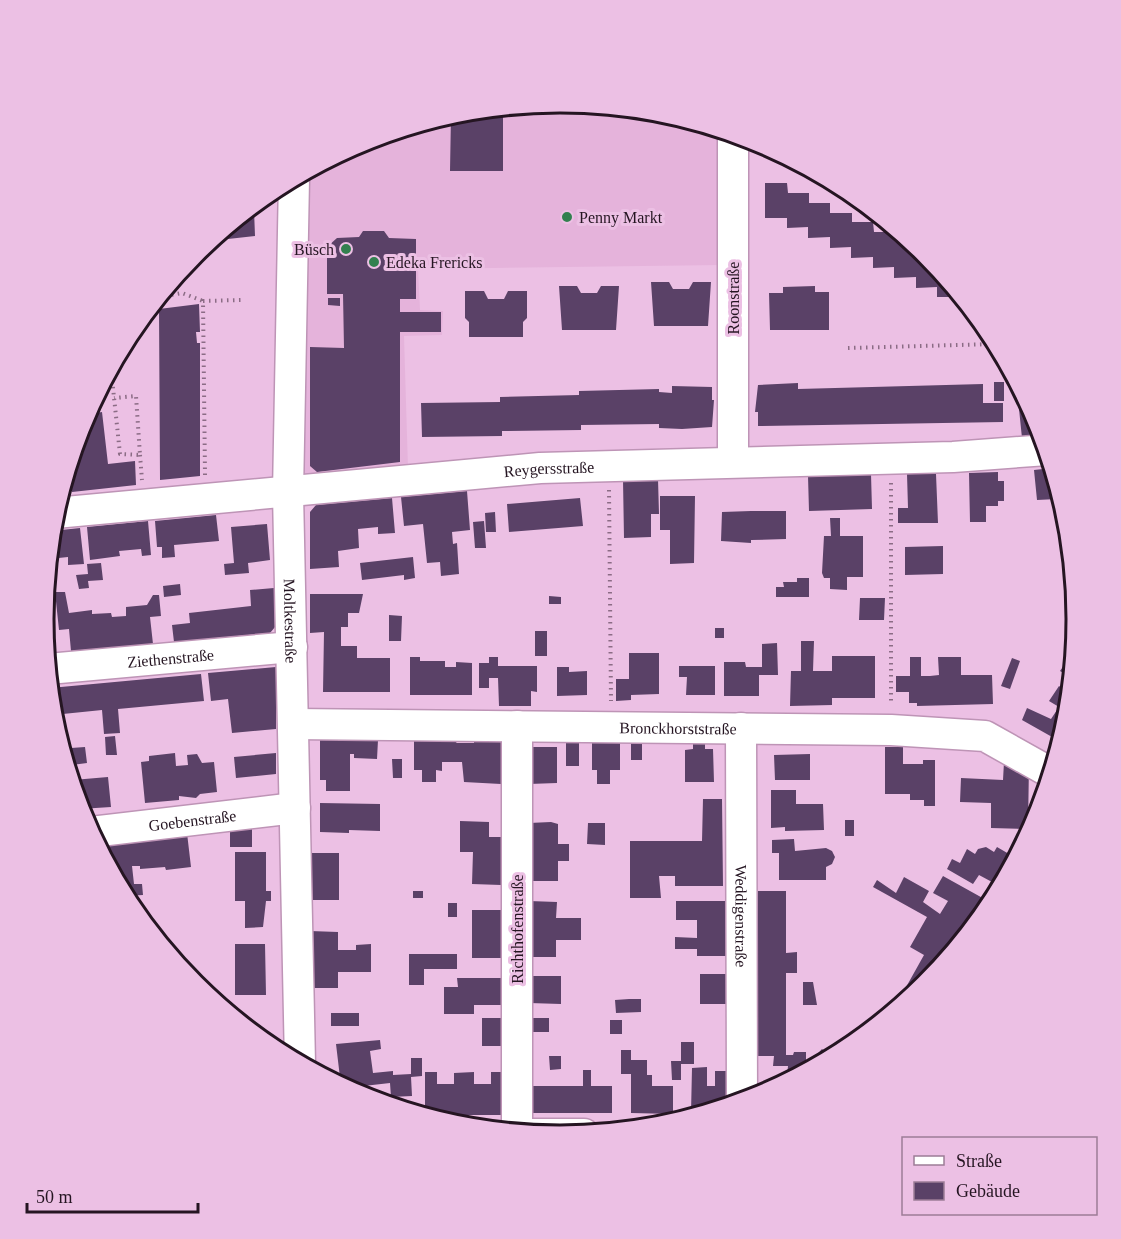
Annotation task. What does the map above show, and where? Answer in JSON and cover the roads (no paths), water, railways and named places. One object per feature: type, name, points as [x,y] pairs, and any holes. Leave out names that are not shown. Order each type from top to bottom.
[{"type":"street","name":"Roonstraße","points":[[733,144],[733,461]]},
{"type":"street","name":"Moltkestraße","points":[[294,189],[288,493],[300,1054]]},
{"type":"street","name":"Reygersstraße","points":[[66,512],[540,468],[733,461],[953,457],[1038,451]]},
{"type":"street","name":"Ziethenstraße","points":[[56,668],[292,647]]},
{"type":"street","name":"Bronckhorststraße","points":[[294,724],[891,729],[985,736],[1044,769]]},
{"type":"street","name":"Richthofenstraße","points":[[517,726],[517,1124]]},
{"type":"street","name":"Weddigenstraße","points":[[741,728],[742,1092]]},
{"type":"street","name":"Goebenstraße","points":[[100,831],[295,808]]},
{"type":"place","name":"Penny Markt","points":[[567,217]]},
{"type":"place","name":"Büsch","points":[[346,249]]},
{"type":"place","name":"Edeka Frericks","points":[[374,262]]}]
